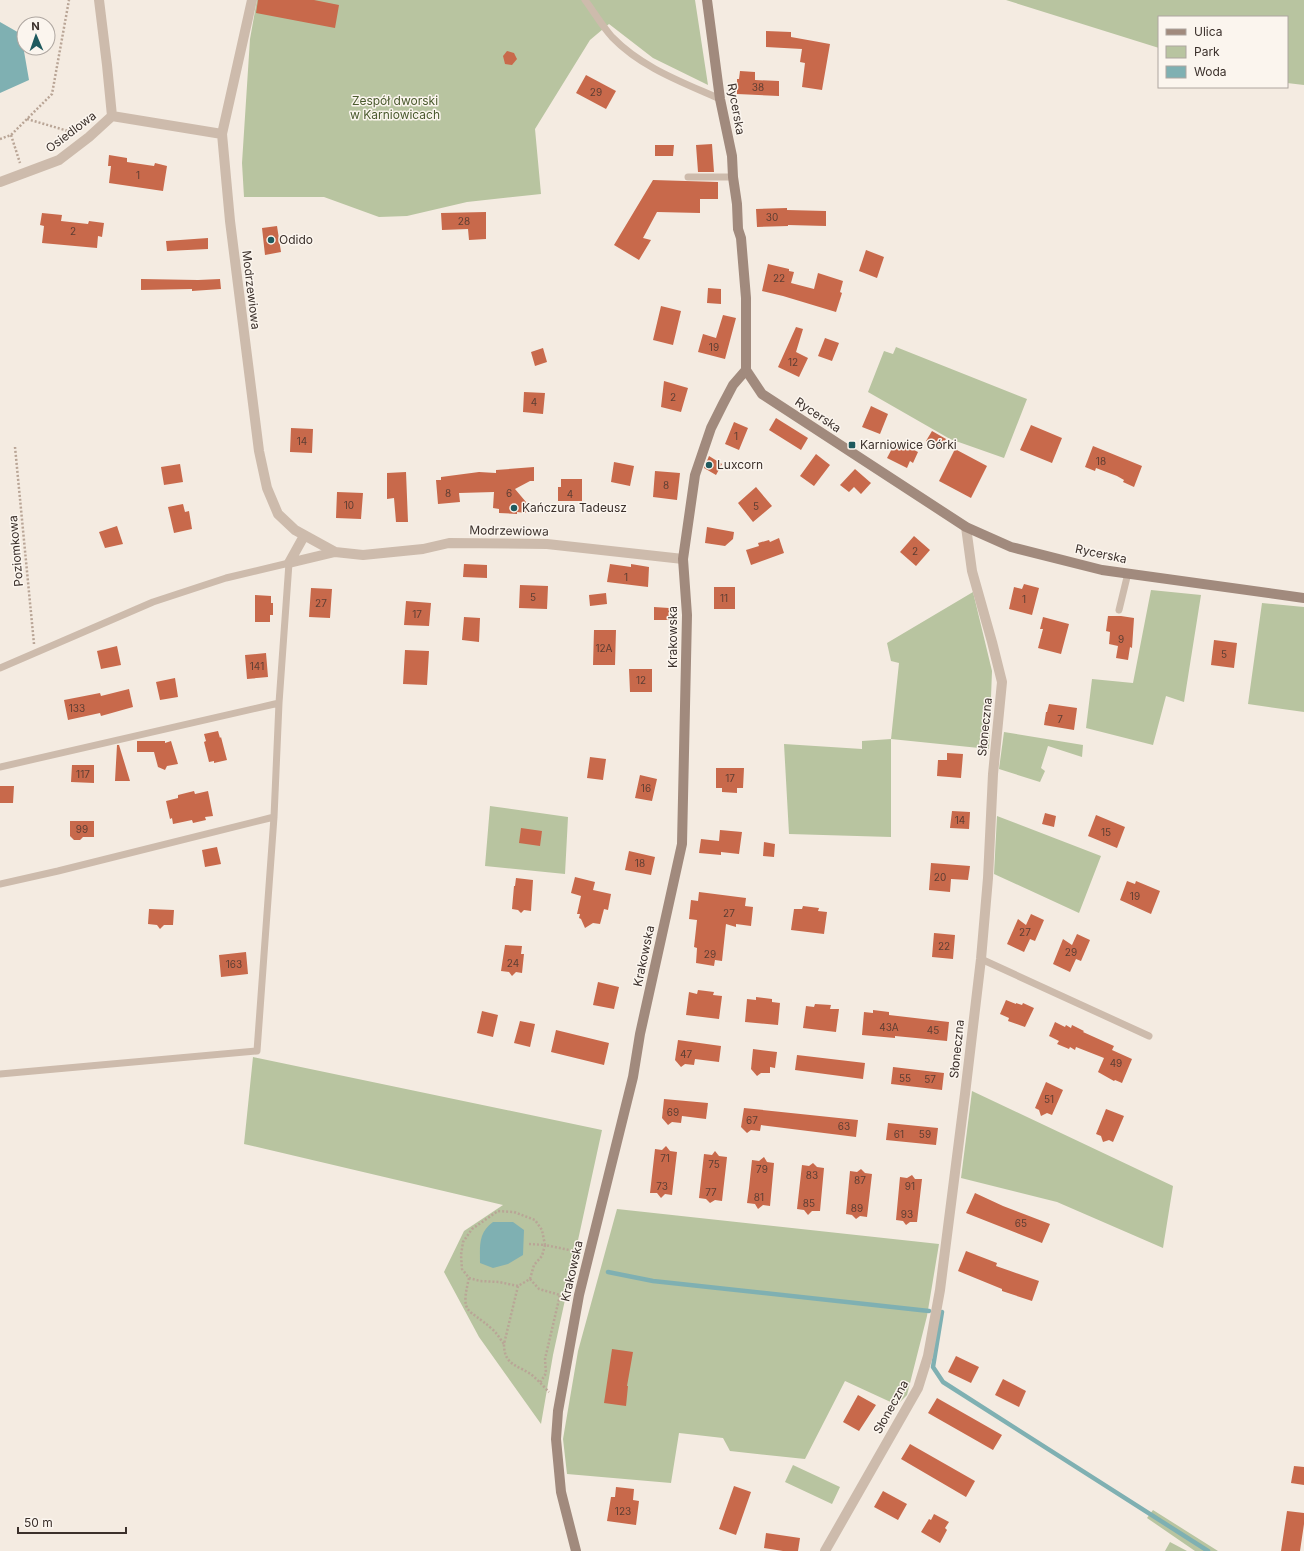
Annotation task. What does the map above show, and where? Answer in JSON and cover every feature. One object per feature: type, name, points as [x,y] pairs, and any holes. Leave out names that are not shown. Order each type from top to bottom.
[{"type":"street","name":"Osiedlowa","points":[[99,0],[112,116]]},
{"type":"street","name":"Modrzewiowa","points":[[252,0],[222,134],[239,301],[261,458],[267,488],[278,514],[295,530],[335,552]]},
{"type":"street","name":"Rycerska","points":[[706,0],[720,99],[732,156],[738,229],[741,238],[746,298],[746,370],[762,394],[966,527],[1012,546],[1102,570],[1304,598]]},
{"type":"street","name":"Osiedlowa","points":[[112,116],[222,134]]},
{"type":"street","name":"Osiedlowa","points":[[0,182],[59,160],[89,137],[112,116]]},
{"type":"street","name":"Krakowska","points":[[576,1551],[561,1492],[556,1439],[560,1400],[579,1295],[633,1077],[640,1034],[682,844],[687,615],[683,559],[695,475],[711,428],[732,385],[746,370]]},
{"type":"street","name":"Słoneczna","points":[[825,1551],[918,1388],[928,1356],[940,1290],[966,1094],[981,958],[988,878],[993,774],[1002,682],[972,571],[966,527]]},
{"type":"street","points":[[289,563],[304,536]]},
{"type":"street","name":"Modrzewiowa","points":[[289,563],[335,552],[363,555],[423,549],[449,543],[547,544],[683,559]]},
{"type":"lane","points":[[585,0],[612,36],[626,50],[645,64],[664,75],[720,99]]},
{"type":"lane","points":[[688,177],[733,177]]},
{"type":"lane","points":[[0,668],[153,602],[226,578],[289,563],[279,703],[274,817],[257,1051],[0,1074]]},
{"type":"lane","points":[[1119,610],[1128,573]]},
{"type":"lane","points":[[0,767],[279,703]]},
{"type":"lane","points":[[0,884],[274,817]]},
{"type":"lane","points":[[981,958],[1149,1036]]},
{"type":"path","points":[[0,139],[11,135],[52,94],[69,0]]},
{"type":"path","points":[[26,120],[89,137]]},
{"type":"path","points":[[11,135],[24,174]]},
{"type":"path","name":"Poziomkowa","points":[[15,447],[35,653]]},
{"type":"path","points":[[498,1211],[514,1212],[535,1220],[542,1230],[544,1245],[542,1256],[534,1265],[530,1279],[518,1286],[469,1278],[462,1269],[461,1255],[463,1242],[472,1229],[498,1211]]},
{"type":"path","points":[[529,1244],[544,1245],[589,1254]]},
{"type":"path","points":[[575,1259],[577,1251]]},
{"type":"path","points":[[469,1278],[465,1303],[467,1310],[494,1330],[504,1344]]},
{"type":"path","points":[[530,1279],[539,1289],[560,1295],[545,1359],[546,1373],[540,1383]]},
{"type":"path","points":[[518,1286],[504,1344],[504,1351],[508,1360],[519,1369],[533,1376],[550,1392]]},
{"type":"path","points":[[548,1398],[551,1385]]},
{"type":"green space","name":"Zespół dworski w Karniowicach","points":[[257,0],[695,0],[708,85],[653,58],[609,24],[590,40],[535,129],[541,194],[467,202],[407,216],[379,217],[324,197],[244,197],[242,163],[250,39]]},
{"type":"green space","points":[[1006,0],[1304,0],[1304,85],[1288,83],[1288,16],[1158,16],[1158,48]]},
{"type":"green space","points":[[896,347],[1027,399],[1004,458],[950,439],[868,392],[884,351],[893,354]]},
{"type":"green space","points":[[1151,590],[1201,595],[1184,702],[1166,696],[1153,745],[1086,728],[1092,679],[1133,683]]},
{"type":"green space","points":[[973,592],[992,671],[989,749],[891,739],[899,663],[891,661],[887,643]]},
{"type":"green space","points":[[1262,603],[1304,607],[1304,712],[1248,704]]},
{"type":"green space","points":[[1004,732],[1083,745],[1082,757],[1048,746],[1041,768],[1045,771],[1040,782],[999,769]]},
{"type":"green space","points":[[891,739],[891,837],[789,834],[784,744],[862,749],[862,741]]},
{"type":"green space","points":[[490,806],[568,817],[565,874],[485,866]]},
{"type":"green space","points":[[997,816],[1101,856],[1079,913],[994,874]]},
{"type":"green space","points":[[253,1057],[602,1130],[553,1355],[541,1424],[479,1337],[444,1272],[464,1231],[503,1205],[244,1144]]},
{"type":"green space","points":[[972,1091],[1173,1186],[1163,1248],[1057,1202],[961,1178]]},
{"type":"green space","points":[[617,1209],[939,1244],[927,1316],[907,1395],[897,1405],[845,1381],[805,1459],[730,1451],[723,1438],[679,1433],[671,1483],[567,1474],[563,1439],[578,1351]]},
{"type":"green space","points":[[793,1465],[840,1487],[832,1504],[785,1482]]},
{"type":"green space","points":[[1153,1510],[1218,1551],[1195,1551],[1147,1518]]},
{"type":"green space","points":[[1170,1542],[1187,1551],[1165,1551]]},
{"type":"water","points":[[0,22],[16,31],[16,56],[25,56],[29,80],[0,93]]},
{"type":"water","points":[[493,1222],[513,1222],[524,1230],[523,1255],[508,1264],[493,1268],[480,1263],[480,1251],[482,1235],[488,1226]]},
{"type":"building","points":[[258,0],[314,0],[339,5],[335,28],[256,13]]},
{"type":"building","points":[[766,31],[791,32],[791,37],[830,44],[822,90],[802,87],[805,63],[800,62],[802,49],[766,47]]},
{"type":"building","points":[[507,51],[514,53],[517,59],[512,65],[505,64],[503,56]]},
{"type":"building","points":[[740,71],[755,72],[755,80],[779,81],[779,96],[737,94],[737,79],[739,79]]},
{"type":"building","points":[[586,75],[616,91],[606,109],[576,93]]},
{"type":"building","points":[[712,144],[714,172],[698,172],[696,145]]},
{"type":"building","points":[[655,145],[674,145],[673,156],[655,156]]},
{"type":"building","points":[[109,155],[127,158],[127,162],[154,166],[155,163],[167,166],[163,191],[109,183],[111,166],[108,166]]},
{"type":"building","points":[[653,180],[718,182],[718,199],[700,199],[700,213],[657,212],[643,238],[651,240],[639,260],[614,245]]},
{"type":"building","points":[[787,208],[787,210],[826,211],[826,226],[788,225],[757,227],[756,209]]},
{"type":"building","points":[[486,212],[486,239],[469,240],[468,229],[442,230],[441,213]]},
{"type":"building","points":[[42,213],[62,215],[61,221],[88,224],[89,221],[104,223],[102,237],[98,236],[97,248],[42,243],[44,226],[40,225]]},
{"type":"building","name":"Odido","points":[[277,226],[281,252],[265,255],[262,228]]},
{"type":"building","points":[[208,238],[208,249],[167,251],[166,241]]},
{"type":"building","points":[[866,250],[884,257],[877,278],[859,271]]},
{"type":"building","points":[[768,264],[789,269],[789,271],[794,272],[791,283],[814,289],[818,273],[843,281],[840,292],[842,293],[836,312],[762,291]]},
{"type":"building","points":[[141,279],[220,279],[221,289],[192,291],[192,289],[141,290]]},
{"type":"building","points":[[708,288],[721,289],[721,304],[707,303]]},
{"type":"building","points":[[661,306],[681,311],[673,345],[653,340]]},
{"type":"building","points":[[723,315],[736,318],[725,359],[698,352],[703,334],[716,338]]},
{"type":"building","points":[[796,327],[803,329],[796,352],[808,358],[799,377],[778,367]]},
{"type":"building","points":[[825,338],[839,343],[832,361],[818,356]]},
{"type":"building","points":[[543,348],[547,362],[535,366],[531,352]]},
{"type":"building","points":[[664,381],[688,388],[681,412],[661,407]]},
{"type":"building","points":[[524,392],[545,393],[543,414],[523,412]]},
{"type":"building","points":[[871,406],[888,414],[880,434],[862,427]]},
{"type":"building","points":[[776,418],[808,438],[801,450],[769,430]]},
{"type":"building","points":[[734,422],[748,428],[739,450],[725,444]]},
{"type":"building","points":[[1031,425],[1062,438],[1052,463],[1020,450]]},
{"type":"building","points":[[291,428],[313,429],[312,453],[290,452]]},
{"type":"building","points":[[932,431],[946,439],[939,449],[926,441]]},
{"type":"building","points":[[896,441],[918,452],[913,463],[910,461],[907,468],[887,458]]},
{"type":"building","points":[[1093,446],[1142,466],[1134,487],[1123,482],[1124,480],[1117,476],[1096,468],[1095,471],[1085,467]]},
{"type":"building","points":[[955,449],[987,466],[971,498],[939,481]]},
{"type":"building","points":[[816,454],[830,465],[814,486],[800,476]]},
{"type":"building","points":[[709,456],[722,464],[716,475],[704,468]]},
{"type":"building","points":[[614,462],[634,466],[630,486],[611,482]]},
{"type":"building","points":[[180,464],[183,482],[164,485],[161,467]]},
{"type":"building","points":[[534,467],[534,481],[530,481],[515,489],[526,502],[526,513],[499,513],[499,509],[493,508],[494,492],[459,493],[460,502],[438,504],[436,480],[441,480],[441,477],[479,472],[496,473],[496,470]]},
{"type":"building","points":[[855,469],[871,483],[861,494],[854,487],[849,492],[840,485]]},
{"type":"building","points":[[655,471],[680,473],[677,500],[653,497]]},
{"type":"building","points":[[406,472],[408,522],[396,522],[394,498],[387,499],[387,473]]},
{"type":"building","points":[[561,479],[582,479],[582,501],[558,501],[558,487],[561,487]]},
{"type":"building","points":[[756,487],[772,506],[753,522],[738,503]]},
{"type":"building","points":[[337,492],[363,493],[361,519],[336,518]]},
{"type":"building","points":[[183,504],[185,512],[189,511],[192,529],[174,533],[168,507]]},
{"type":"building","points":[[117,526],[123,544],[105,548],[99,532]]},
{"type":"building","points":[[707,527],[734,532],[733,539],[725,546],[705,543]]},
{"type":"building","points":[[914,536],[930,550],[916,566],[900,552]]},
{"type":"building","points":[[779,538],[784,553],[751,565],[746,550],[759,546],[758,543],[769,540],[770,542]]},
{"type":"building","points":[[464,564],[487,565],[487,578],[463,577]]},
{"type":"building","points":[[610,564],[631,567],[631,564],[649,567],[648,587],[607,582]]},
{"type":"building","points":[[1024,584],[1039,588],[1032,615],[1009,609],[1014,587],[1022,589]]},
{"type":"building","points":[[520,585],[548,586],[547,609],[519,608]]},
{"type":"building","points":[[714,587],[735,587],[735,609],[714,609]]},
{"type":"building","points":[[311,588],[332,589],[330,618],[309,617]]},
{"type":"building","points":[[606,593],[607,604],[590,606],[589,595]]},
{"type":"building","points":[[255,595],[271,596],[271,603],[273,603],[273,615],[270,615],[270,622],[255,622]]},
{"type":"building","points":[[406,601],[431,603],[429,626],[404,625]]},
{"type":"building","points":[[654,607],[669,608],[669,620],[654,620]]},
{"type":"building","points":[[1108,616],[1134,618],[1132,648],[1130,647],[1128,660],[1116,658],[1118,646],[1109,644],[1110,632],[1106,631]]},
{"type":"building","points":[[464,617],[480,618],[479,642],[462,640]]},
{"type":"building","points":[[1043,617],[1069,624],[1061,654],[1038,648],[1043,629],[1040,629]]},
{"type":"building","points":[[594,630],[616,630],[615,665],[593,665]]},
{"type":"building","points":[[1214,640],[1237,643],[1234,668],[1211,665]]},
{"type":"building","points":[[117,646],[121,665],[101,669],[97,651]]},
{"type":"building","points":[[405,650],[429,651],[427,685],[403,684]]},
{"type":"building","points":[[266,653],[268,677],[247,679],[245,655]]},
{"type":"building","points":[[629,669],[652,669],[652,692],[630,692]]},
{"type":"building","points":[[175,678],[178,697],[160,700],[156,682]]},
{"type":"building","points":[[129,689],[133,707],[101,716],[100,713],[68,720],[64,700],[100,693],[101,696]]},
{"type":"building","points":[[1049,704],[1077,708],[1074,730],[1044,725]]},
{"type":"building","points":[[218,731],[227,760],[214,763],[214,761],[209,762],[204,742],[206,741],[204,734]]},
{"type":"building","points":[[137,741],[165,741],[165,743],[171,741],[178,764],[167,766],[165,770],[158,767],[154,752],[137,752]]},
{"type":"building","points":[[117,745],[119,745],[130,781],[115,781]]},
{"type":"building","points":[[947,753],[963,754],[961,778],[937,776],[938,760],[947,760]]},
{"type":"building","points":[[590,757],[606,759],[603,780],[587,778]]},
{"type":"building","points":[[72,765],[94,765],[94,783],[71,782]]},
{"type":"building","points":[[716,768],[744,768],[743,788],[737,788],[737,793],[722,792],[722,788],[716,788]]},
{"type":"building","points":[[640,775],[657,779],[652,801],[635,798]]},
{"type":"building","points":[[0,786],[14,786],[13,803],[0,803]]},
{"type":"building","points":[[194,791],[195,794],[208,791],[213,816],[205,817],[206,820],[193,823],[192,820],[173,824],[172,818],[170,819],[166,801],[178,798],[178,795]]},
{"type":"building","points":[[952,811],[970,812],[969,829],[950,828]]},
{"type":"building","points":[[1045,813],[1056,816],[1054,827],[1042,824]]},
{"type":"building","points":[[1096,815],[1125,827],[1117,848],[1088,836]]},
{"type":"building","points":[[70,821],[94,821],[94,837],[83,837],[80,840],[74,840],[70,836]]},
{"type":"building","points":[[521,828],[542,831],[540,846],[519,843]]},
{"type":"building","points":[[720,830],[742,832],[739,854],[721,852],[721,855],[699,853],[701,839],[719,841]]},
{"type":"building","points":[[764,842],[775,844],[774,857],[763,856]]},
{"type":"building","points":[[217,847],[221,864],[205,867],[202,850]]},
{"type":"building","points":[[629,851],[655,857],[651,875],[625,870]]},
{"type":"building","points":[[931,863],[970,866],[968,880],[951,879],[950,892],[929,890]]},
{"type":"building","points":[[575,877],[595,882],[593,890],[611,894],[608,910],[604,909],[600,924],[593,923],[585,928],[581,919],[579,918],[580,914],[577,914],[581,896],[571,893]]},
{"type":"building","points":[[516,878],[533,880],[531,911],[524,910],[521,913],[518,910],[512,909]]},
{"type":"building","points":[[1127,881],[1135,884],[1136,881],[1160,891],[1151,914],[1120,900]]},
{"type":"building","points":[[699,892],[746,898],[745,906],[753,907],[751,926],[736,924],[736,927],[726,924],[722,961],[715,960],[714,966],[696,963],[697,948],[694,947],[697,920],[689,919],[691,900],[698,901]]},
{"type":"building","points":[[803,906],[819,908],[818,911],[827,912],[824,934],[791,930],[794,909],[802,909]]},
{"type":"building","points":[[149,909],[174,910],[173,925],[164,925],[160,929],[157,925],[148,924]]},
{"type":"building","points":[[1031,914],[1044,920],[1035,941],[1030,939],[1024,952],[1007,944],[1018,919],[1026,925]]},
{"type":"building","points":[[934,933],[955,935],[953,959],[932,957]]},
{"type":"building","points":[[1077,934],[1090,940],[1081,961],[1076,959],[1070,972],[1053,964],[1063,939],[1072,945]]},
{"type":"building","points":[[505,945],[522,946],[521,954],[524,954],[522,973],[516,972],[512,976],[509,972],[501,971]]},
{"type":"building","points":[[246,952],[248,974],[221,977],[219,955]]},
{"type":"building","points":[[598,982],[619,987],[614,1009],[593,1005]]},
{"type":"building","points":[[698,990],[714,992],[713,995],[722,996],[719,1019],[686,1015],[689,992],[697,994]]},
{"type":"building","points":[[756,997],[772,999],[772,1002],[780,1003],[778,1025],[745,1022],[747,999],[756,1000]]},
{"type":"building","points":[[1006,1000],[1016,1004],[1022,1005],[1023,1003],[1034,1008],[1025,1027],[1008,1021],[1009,1018],[1000,1014]]},
{"type":"building","points":[[815,1004],[831,1005],[830,1009],[839,1009],[836,1032],[803,1028],[806,1006],[814,1007]]},
{"type":"building","points":[[873,1010],[889,1012],[889,1015],[949,1022],[947,1041],[895,1036],[895,1038],[862,1035],[864,1012],[873,1013]]},
{"type":"building","points":[[482,1011],[498,1015],[493,1037],[477,1033]]},
{"type":"building","points":[[520,1021],[535,1024],[530,1047],[514,1043]]},
{"type":"building","points":[[1055,1022],[1065,1027],[1066,1025],[1071,1028],[1072,1025],[1084,1031],[1083,1032],[1114,1046],[1112,1050],[1132,1059],[1122,1083],[1115,1080],[1114,1081],[1098,1072],[1104,1058],[1076,1047],[1075,1050],[1070,1047],[1069,1049],[1057,1044],[1059,1041],[1049,1036]]},
{"type":"building","points":[[556,1030],[609,1043],[604,1065],[551,1052]]},
{"type":"building","points":[[678,1040],[721,1046],[719,1062],[695,1059],[694,1065],[685,1064],[681,1067],[675,1060]]},
{"type":"building","points":[[753,1049],[777,1052],[775,1068],[770,1067],[770,1073],[761,1073],[757,1076],[751,1069]]},
{"type":"building","points":[[797,1055],[865,1063],[863,1079],[795,1070]]},
{"type":"building","points":[[893,1067],[944,1073],[942,1090],[891,1084]]},
{"type":"building","points":[[1046,1082],[1063,1090],[1052,1115],[1047,1113],[1041,1116],[1039,1110],[1035,1108]]},
{"type":"building","points":[[664,1099],[708,1103],[706,1119],[682,1116],[681,1123],[672,1122],[668,1125],[662,1118]]},
{"type":"building","points":[[744,1108],[858,1120],[856,1137],[761,1125],[760,1131],[751,1130],[747,1133],[741,1127]]},
{"type":"building","points":[[1106,1109],[1124,1116],[1113,1142],[1109,1140],[1103,1142],[1101,1136],[1096,1134]]},
{"type":"building","points":[[888,1123],[938,1128],[936,1145],[886,1140]]},
{"type":"building","points":[[666,1146],[670,1151],[677,1152],[672,1195],[665,1194],[661,1198],[657,1193],[650,1193],[655,1149],[662,1150]]},
{"type":"building","points":[[715,1151],[719,1156],[727,1157],[722,1201],[715,1200],[710,1203],[706,1199],[699,1198],[704,1154],[712,1155]]},
{"type":"building","points":[[764,1157],[767,1162],[774,1163],[770,1206],[763,1205],[758,1209],[755,1204],[747,1203],[752,1160],[759,1161]]},
{"type":"building","points":[[813,1163],[817,1167],[824,1168],[820,1211],[812,1211],[808,1215],[804,1210],[797,1209],[802,1165],[809,1166]]},
{"type":"building","points":[[861,1169],[865,1173],[872,1174],[867,1217],[860,1216],[856,1219],[852,1215],[846,1214],[850,1171],[857,1172]]},
{"type":"building","points":[[912,1175],[915,1179],[922,1179],[917,1222],[910,1222],[906,1225],[903,1221],[896,1220],[900,1177],[907,1178]]},
{"type":"building","points":[[975,1193],[1003,1206],[1050,1224],[1042,1243],[966,1213]]},
{"type":"building","points":[[966,1251],[997,1263],[996,1266],[1039,1281],[1032,1301],[1002,1291],[1002,1289],[958,1271]]},
{"type":"building","points":[[612,1349],[633,1352],[627,1386],[626,1406],[604,1403]]},
{"type":"building","points":[[956,1356],[979,1367],[971,1383],[948,1372]]},
{"type":"building","points":[[1003,1379],[1026,1391],[1019,1407],[995,1395]]},
{"type":"building","points":[[858,1395],[876,1405],[859,1431],[843,1422]]},
{"type":"building","points":[[937,1398],[1002,1435],[993,1450],[928,1413]]},
{"type":"building","points":[[910,1444],[975,1481],[966,1497],[901,1459]]},
{"type":"building","points":[[1294,1466],[1304,1467],[1304,1485],[1291,1483]]},
{"type":"building","points":[[734,1486],[751,1492],[736,1535],[719,1529]]},
{"type":"building","points":[[616,1487],[634,1489],[633,1500],[639,1501],[636,1525],[607,1521],[611,1497],[615,1497]]},
{"type":"building","points":[[883,1491],[907,1504],[898,1520],[874,1507]]},
{"type":"building","points":[[1287,1511],[1304,1513],[1300,1551],[1281,1551]]},
{"type":"building","points":[[934,1514],[949,1522],[945,1528],[947,1530],[940,1543],[921,1532]]},
{"type":"building","points":[[766,1533],[800,1538],[798,1551],[783,1551],[764,1548]]},
{"type":"waterway","points":[[608,1272],[653,1281],[929,1311]]},
{"type":"waterway","points":[[942,1312],[933,1367],[943,1382],[1208,1551]]},
{"type":"place","name":"Odido","points":[[271,240]]},
{"type":"place","name":"Karniowice Górki","points":[[852,445]]},
{"type":"place","name":"Luxcorn","points":[[709,465]]},
{"type":"place","name":"Kańczura Tadeusz","points":[[514,508]]}]
